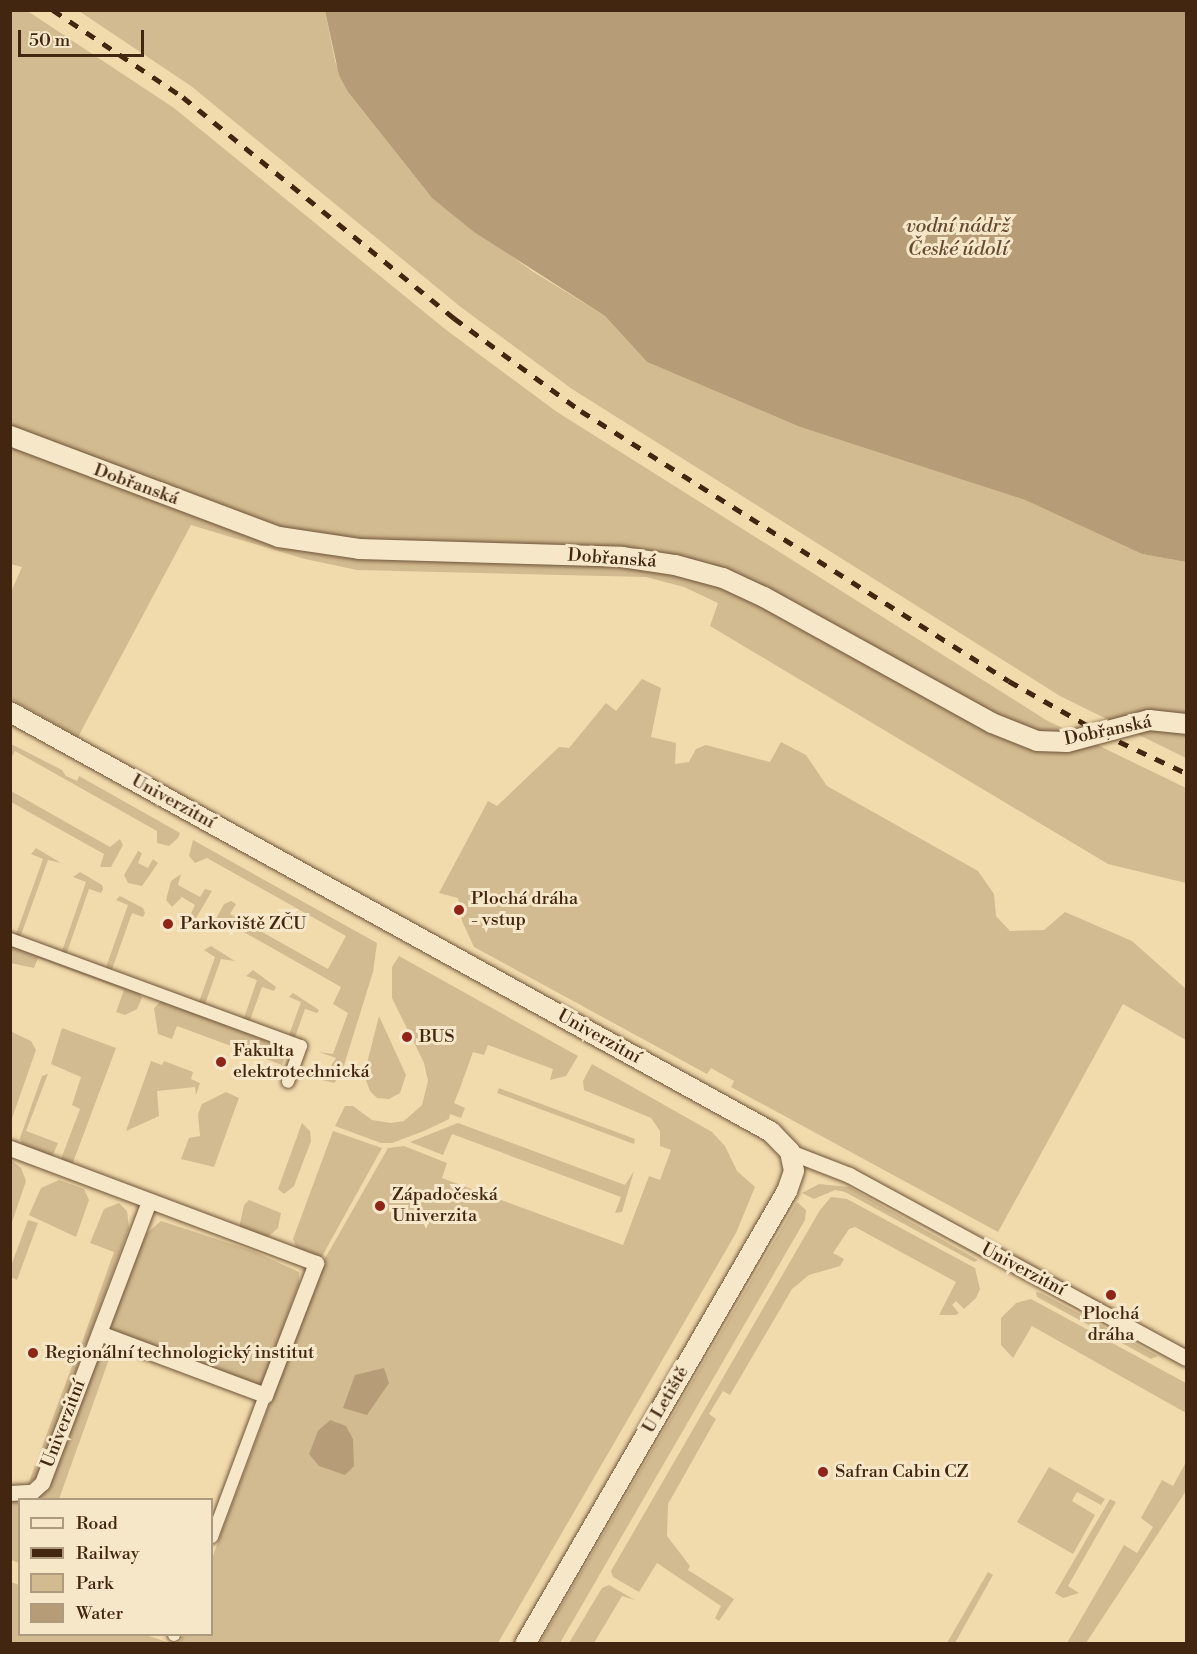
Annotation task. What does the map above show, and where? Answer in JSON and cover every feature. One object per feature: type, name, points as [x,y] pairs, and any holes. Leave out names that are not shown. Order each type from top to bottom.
[{"type":"street","name":"Dobřanská","points":[[10,436],[279,537],[358,549],[622,557],[675,565],[723,578],[764,597],[992,723],[1037,741],[1067,742],[1149,720],[1186,724]]},
{"type":"street","name":"Univerzitní","points":[[10,712],[771,1132],[790,1152],[849,1175],[1186,1358]]},
{"type":"street","points":[[10,939],[301,1046],[288,1082]]},
{"type":"street","points":[[10,1148],[316,1263],[213,1534]]},
{"type":"street","name":"U Letiště","points":[[525,1644],[787,1191],[794,1171],[790,1152]]},
{"type":"street","name":"Univerzitní","points":[[10,1493],[32,1492],[42,1483],[149,1201]]},
{"type":"street","points":[[99,1333],[265,1395]]},
{"type":"green space","points":[[26,10],[174,108],[445,329],[557,412],[1046,720],[1186,788],[1186,883],[1108,864],[710,626],[718,603],[684,587],[646,577],[357,570],[305,559],[191,525],[78,737],[11,699],[11,592],[22,567],[10,564],[10,11]]},
{"type":"green space","points":[[79,11],[325,11],[335,61],[348,92],[432,198],[532,271],[605,316],[647,362],[800,427],[1025,500],[1142,554],[1186,562],[1186,758],[1060,696],[572,389],[462,308],[191,86]]},
{"type":"green space","points":[[642,679],[661,688],[651,737],[676,743],[675,764],[689,762],[696,749],[706,745],[770,762],[781,742],[806,755],[827,786],[978,871],[994,894],[996,916],[1010,931],[1044,930],[1065,912],[1132,941],[1186,989],[1186,1040],[1123,1004],[998,1232],[731,1087],[734,1081],[711,1068],[707,1074],[474,947],[462,921],[458,898],[439,893],[488,801],[497,806],[559,747],[569,748],[606,703],[616,711]]},
{"type":"green space","points":[[11,744],[62,770],[66,776],[77,781],[79,776],[180,833],[178,838],[169,846],[157,843],[157,831],[15,751],[11,758]]},
{"type":"green space","points":[[11,791],[110,847],[120,839],[123,845],[111,867],[100,867],[104,854],[11,802]]},
{"type":"green space","points":[[193,840],[377,943],[373,972],[341,1075],[334,1083],[322,1080],[336,1058],[319,1052],[333,1054],[348,1013],[333,1004],[341,987],[226,922],[219,931],[211,928],[224,904],[231,901],[236,904],[230,914],[328,969],[346,936],[207,858],[195,863],[189,856]]},
{"type":"green space","points":[[36,848],[61,863],[48,860],[20,938],[15,937],[43,859],[31,854]]},
{"type":"green space","points":[[138,851],[142,853],[138,863],[148,868],[153,859],[158,863],[142,886],[128,883],[124,875]]},
{"type":"green space","points":[[80,872],[102,885],[103,889],[101,893],[89,889],[66,955],[61,954],[86,882],[73,877]]},
{"type":"green space","points":[[181,874],[178,885],[200,897],[205,889],[212,891],[195,920],[190,916],[195,905],[182,897],[172,907],[166,900],[171,881]]},
{"type":"green space","points":[[120,896],[143,908],[145,913],[143,917],[132,913],[111,972],[105,970],[128,905],[116,900]]},
{"type":"green space","points":[[10,943],[139,991],[142,998],[137,1009],[125,1015],[116,1012],[124,990],[38,958],[34,968],[11,963]]},
{"type":"green space","points":[[211,946],[235,961],[221,959],[204,1007],[198,1005],[215,957],[204,950]]},
{"type":"green space","points":[[399,956],[578,1056],[566,1076],[550,1080],[553,1069],[488,1045],[484,1055],[473,1052],[454,1103],[465,1108],[461,1118],[450,1114],[449,1119],[392,1143],[381,1143],[335,1126],[345,1106],[353,1106],[372,1120],[391,1123],[404,1121],[422,1105],[428,1081],[424,1063],[392,998],[392,967]]},
{"type":"green space","points":[[253,970],[276,987],[274,991],[262,987],[249,1023],[243,1021],[257,980],[246,976]]},
{"type":"green space","points":[[293,993],[319,1010],[317,1013],[305,1009],[294,1040],[288,1038],[301,1002],[289,997]]},
{"type":"green space","points":[[163,999],[296,1049],[293,1057],[286,1055],[282,1065],[177,1026],[172,1039],[158,1034],[154,1008]]},
{"type":"green space","points":[[379,1016],[406,1075],[400,1093],[389,1099],[377,1098],[370,1091],[364,1075]]},
{"type":"green space","points":[[62,1028],[116,1048],[72,1165],[61,1159],[80,1109],[72,1105],[81,1077],[51,1064]]},
{"type":"green space","points":[[12,1032],[31,1041],[36,1050],[11,1121]]},
{"type":"green space","points":[[151,1061],[162,1065],[164,1061],[193,1072],[191,1079],[200,1083],[196,1095],[195,1087],[157,1091],[159,1116],[126,1131]]},
{"type":"green space","points":[[592,1064],[712,1132],[725,1146],[737,1171],[755,1187],[736,1233],[498,1643],[179,1644],[183,1636],[213,1636],[213,1555],[323,1262],[388,1148],[404,1146],[447,1163],[442,1178],[623,1245],[649,1176],[660,1180],[671,1150],[660,1146],[660,1131],[651,1118],[584,1090],[583,1081]]},
{"type":"green space","points":[[48,1074],[26,1131],[58,1143],[52,1157],[23,1147],[20,1138],[42,1076]]},
{"type":"green space","points":[[499,1088],[635,1139],[634,1144],[497,1093]]},
{"type":"green space","points":[[226,1092],[239,1098],[214,1167],[181,1159],[189,1138],[200,1136],[198,1114],[202,1104]]},
{"type":"green space","points":[[302,1123],[310,1131],[311,1141],[294,1186],[284,1194],[278,1189]]},
{"type":"green space","points":[[458,1123],[625,1185],[634,1171],[622,1212],[615,1213],[621,1197],[452,1134],[443,1155],[410,1142]]},
{"type":"green space","points":[[333,1131],[382,1148],[320,1260],[297,1249],[293,1239]]},
{"type":"green space","points":[[11,1160],[21,1168],[26,1181],[11,1225]]},
{"type":"green space","points":[[59,1180],[84,1189],[89,1200],[76,1237],[29,1215],[41,1188]]},
{"type":"green space","points":[[819,1184],[849,1187],[978,1260],[974,1262],[845,1192],[835,1190],[814,1199],[802,1193]]},
{"type":"green space","points":[[831,1197],[847,1199],[975,1268],[980,1289],[976,1298],[964,1309],[956,1301],[952,1305],[959,1313],[956,1315],[939,1315],[956,1282],[855,1227],[849,1229],[833,1253],[844,1259],[840,1266],[809,1275],[792,1289],[730,1395],[723,1391],[709,1414],[716,1419],[668,1504],[667,1536],[690,1566],[688,1570],[734,1599],[719,1621],[715,1618],[721,1606],[657,1563],[639,1592],[613,1577],[611,1571],[820,1210]]},
{"type":"green space","points":[[249,1200],[281,1213],[278,1228],[269,1236],[262,1238],[239,1228],[244,1205]]},
{"type":"green space","points":[[797,1202],[806,1210],[805,1220],[560,1643],[540,1643]]},
{"type":"green space","points":[[119,1203],[127,1211],[129,1228],[86,1344],[80,1348],[114,1252],[90,1243],[104,1209]]},
{"type":"green space","points":[[28,1220],[38,1223],[17,1280],[11,1277],[11,1266]]},
{"type":"green space","points":[[161,1221],[253,1251],[299,1272],[299,1283],[260,1390],[113,1331],[112,1323],[146,1234]]},
{"type":"green space","points":[[1036,1292],[1158,1356],[1151,1359],[1037,1297]]},
{"type":"green space","points":[[1031,1299],[1186,1383],[1186,1413],[1032,1326],[1013,1358],[1001,1345],[1001,1318],[1016,1303]]},
{"type":"green space","points":[[102,1347],[112,1351],[59,1498],[35,1498],[50,1486]]},
{"type":"green space","points":[[75,1358],[79,1363],[37,1478],[29,1482]]},
{"type":"green space","points":[[1186,1462],[1186,1491],[1086,1643],[1067,1643],[1124,1545],[1137,1553],[1153,1527],[1141,1518],[1162,1480],[1173,1486]]},
{"type":"green space","points":[[1049,1467],[1105,1499],[1101,1505],[1077,1492],[1072,1501],[1095,1515],[1073,1554],[1017,1522]]},
{"type":"green space","points":[[1110,1499],[1116,1502],[1068,1586],[1079,1593],[1063,1598],[1055,1593]]},
{"type":"green space","points":[[10,1500],[18,1501],[18,1563],[11,1560]]},
{"type":"green space","points":[[988,1572],[993,1575],[955,1643],[947,1643]]},
{"type":"green space","points":[[11,1582],[18,1585],[18,1636],[149,1636],[170,1643],[11,1643]]},
{"type":"green space","points":[[609,1585],[635,1600],[622,1596],[594,1643],[569,1643],[602,1588]]},
{"type":"water","name":"vodní nádrž České údolí","points":[[325,11],[1186,11],[1186,562],[1142,554],[1025,500],[800,427],[647,362],[605,316],[474,232],[432,198],[348,92],[339,75]]},
{"type":"water","points":[[384,1368],[389,1383],[367,1415],[343,1408],[355,1375]]},
{"type":"water","points":[[330,1420],[346,1426],[353,1439],[354,1466],[345,1475],[319,1466],[309,1454],[318,1431]]},
{"type":"railway","points":[[53,10],[183,97],[454,318],[581,411],[1009,681],[1101,733],[1186,773]]},
{"type":"place","name":"Plochá dráha - vstup","points":[[459,910]]},
{"type":"place","name":"Parkoviště ZČU","points":[[168,924]]},
{"type":"place","name":"BUS","points":[[407,1037]]},
{"type":"place","name":"Fakulta elektrotechnická","points":[[221,1062]]},
{"type":"place","name":"Západočeská Univerzita","points":[[380,1206]]},
{"type":"place","name":"Plochá dráha","points":[[1111,1295]]},
{"type":"place","name":"Regionální technologický institut","points":[[33,1353]]},
{"type":"place","name":"Safran Cabin CZ","points":[[823,1472]]}]
